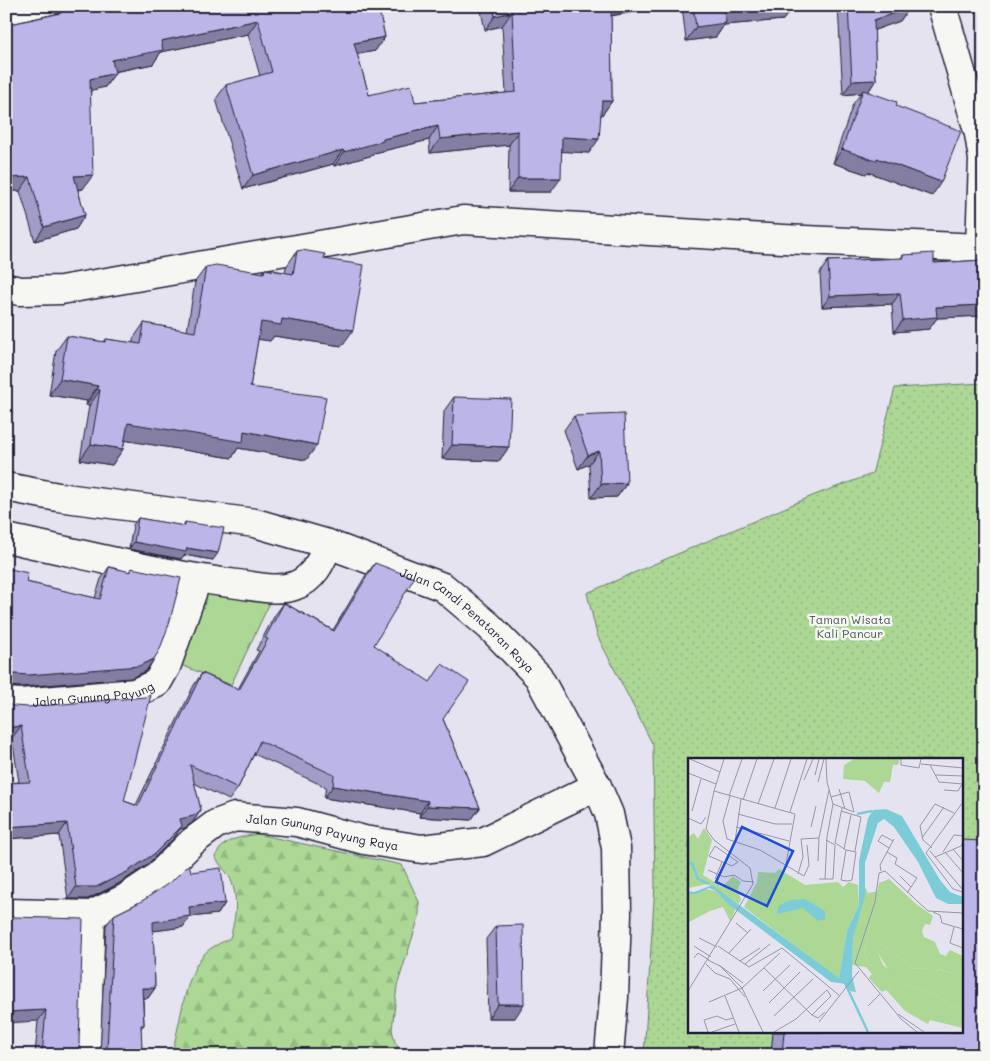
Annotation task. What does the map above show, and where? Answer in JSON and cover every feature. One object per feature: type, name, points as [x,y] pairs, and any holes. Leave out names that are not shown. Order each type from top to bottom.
[{"type":"street","points":[[6,15],[52,6]]},
{"type":"street","points":[[6,288],[20,291],[61,290],[463,220],[982,249],[983,159],[980,134],[942,6]]},
{"type":"street","name":"Jalan Candi Penataran Raya","points":[[6,487],[58,497],[255,523],[328,544],[443,587],[489,626],[538,676],[597,786],[609,814],[616,848],[617,914],[614,997],[609,1055]]},
{"type":"street","points":[[6,538],[197,579],[274,588],[294,586],[309,577],[320,564],[328,544]]},
{"type":"street","name":"Jalan Gunung Payung","points":[[6,702],[21,703],[135,694],[156,683],[166,667],[197,579]]},
{"type":"street","name":"Jalan Gunung Payung Raya","points":[[6,913],[91,915],[126,898],[156,878],[192,842],[216,824],[235,817],[297,822],[364,840],[422,849],[483,842],[597,786]]},
{"type":"street","points":[[86,1055],[91,915]]},
{"type":"green space","name":"Taman Wisata Kali Pancur","points":[[984,383],[984,1055],[644,1055],[655,885],[653,745],[597,635],[587,593],[812,496],[872,474],[895,388]]},
{"type":"green space","points":[[207,589],[272,598],[231,685],[181,665]]},
{"type":"green space","points":[[257,834],[402,865],[419,902],[419,917],[397,986],[392,1030],[395,1042],[403,1055],[171,1055],[184,998],[194,969],[210,949],[230,938],[232,930],[236,907],[234,891],[229,876],[215,857],[227,842]]},
{"type":"building","points":[[83,6],[378,6],[385,37],[354,43],[369,95],[411,85],[415,102],[516,92],[512,12],[495,16],[493,6],[611,6],[612,101],[602,101],[599,139],[562,137],[561,178],[518,178],[518,131],[440,139],[438,126],[383,139],[383,141],[344,152],[343,150],[253,175],[226,85],[272,72],[258,20],[161,41],[163,50],[112,60],[115,73],[90,79],[93,175],[74,176],[85,215],[44,227],[30,177],[7,178],[6,25],[61,13],[61,11]]},
{"type":"building","points":[[693,6],[791,6],[724,12],[726,23],[696,27]]},
{"type":"building","points":[[848,6],[909,6],[909,8],[874,20],[876,80],[852,81]]},
{"type":"building","points":[[863,90],[897,102],[896,106],[961,131],[941,182],[877,158],[876,161],[842,149]]},
{"type":"building","points":[[302,250],[325,254],[324,259],[364,265],[353,330],[282,319],[281,325],[261,322],[250,387],[326,397],[317,445],[244,431],[243,442],[128,423],[123,449],[91,444],[100,390],[97,389],[98,386],[60,379],[67,336],[105,342],[106,339],[141,344],[144,323],[195,332],[206,267],[216,265],[264,273],[265,269],[293,274],[297,251]]},
{"type":"building","points":[[934,253],[934,263],[984,260],[984,305],[936,307],[937,317],[903,320],[900,293],[830,296],[828,261],[903,258],[903,255]]},
{"type":"building","points":[[454,397],[511,399],[509,447],[452,445]]},
{"type":"building","points":[[624,414],[627,483],[601,484],[599,451],[588,455],[574,416]]},
{"type":"building","points":[[138,518],[185,526],[185,522],[224,528],[218,553],[187,548],[186,552],[134,542]]},
{"type":"building","points":[[375,563],[414,578],[374,645],[430,682],[442,664],[469,682],[443,719],[480,808],[427,806],[428,801],[333,786],[334,775],[260,741],[238,788],[190,765],[201,810],[193,816],[180,819],[182,826],[154,854],[127,872],[96,887],[76,887],[67,823],[6,827],[6,783],[30,782],[21,726],[6,728],[6,703],[13,706],[28,707],[151,695],[124,801],[138,806],[202,673],[239,690],[268,639],[265,638],[284,603],[334,631]]},
{"type":"building","points":[[109,567],[131,572],[131,568],[181,578],[169,624],[160,649],[154,659],[139,666],[29,675],[15,674],[6,677],[6,568],[28,573],[26,582],[100,599]]},
{"type":"building","points":[[962,840],[984,841],[984,1055],[782,1055],[784,1034],[962,1034]]},
{"type":"building","points":[[189,864],[191,872],[221,868],[225,903],[189,907],[190,916],[153,922],[155,988],[142,988],[144,1025],[141,1025],[142,1050],[107,1050],[114,915],[142,901],[172,881]]},
{"type":"building","points":[[6,915],[14,917],[83,919],[79,1043],[81,1051],[85,1055],[42,1055],[46,1010],[6,1012]]},
{"type":"building","points":[[523,925],[524,1004],[498,1004],[496,926]]}]
